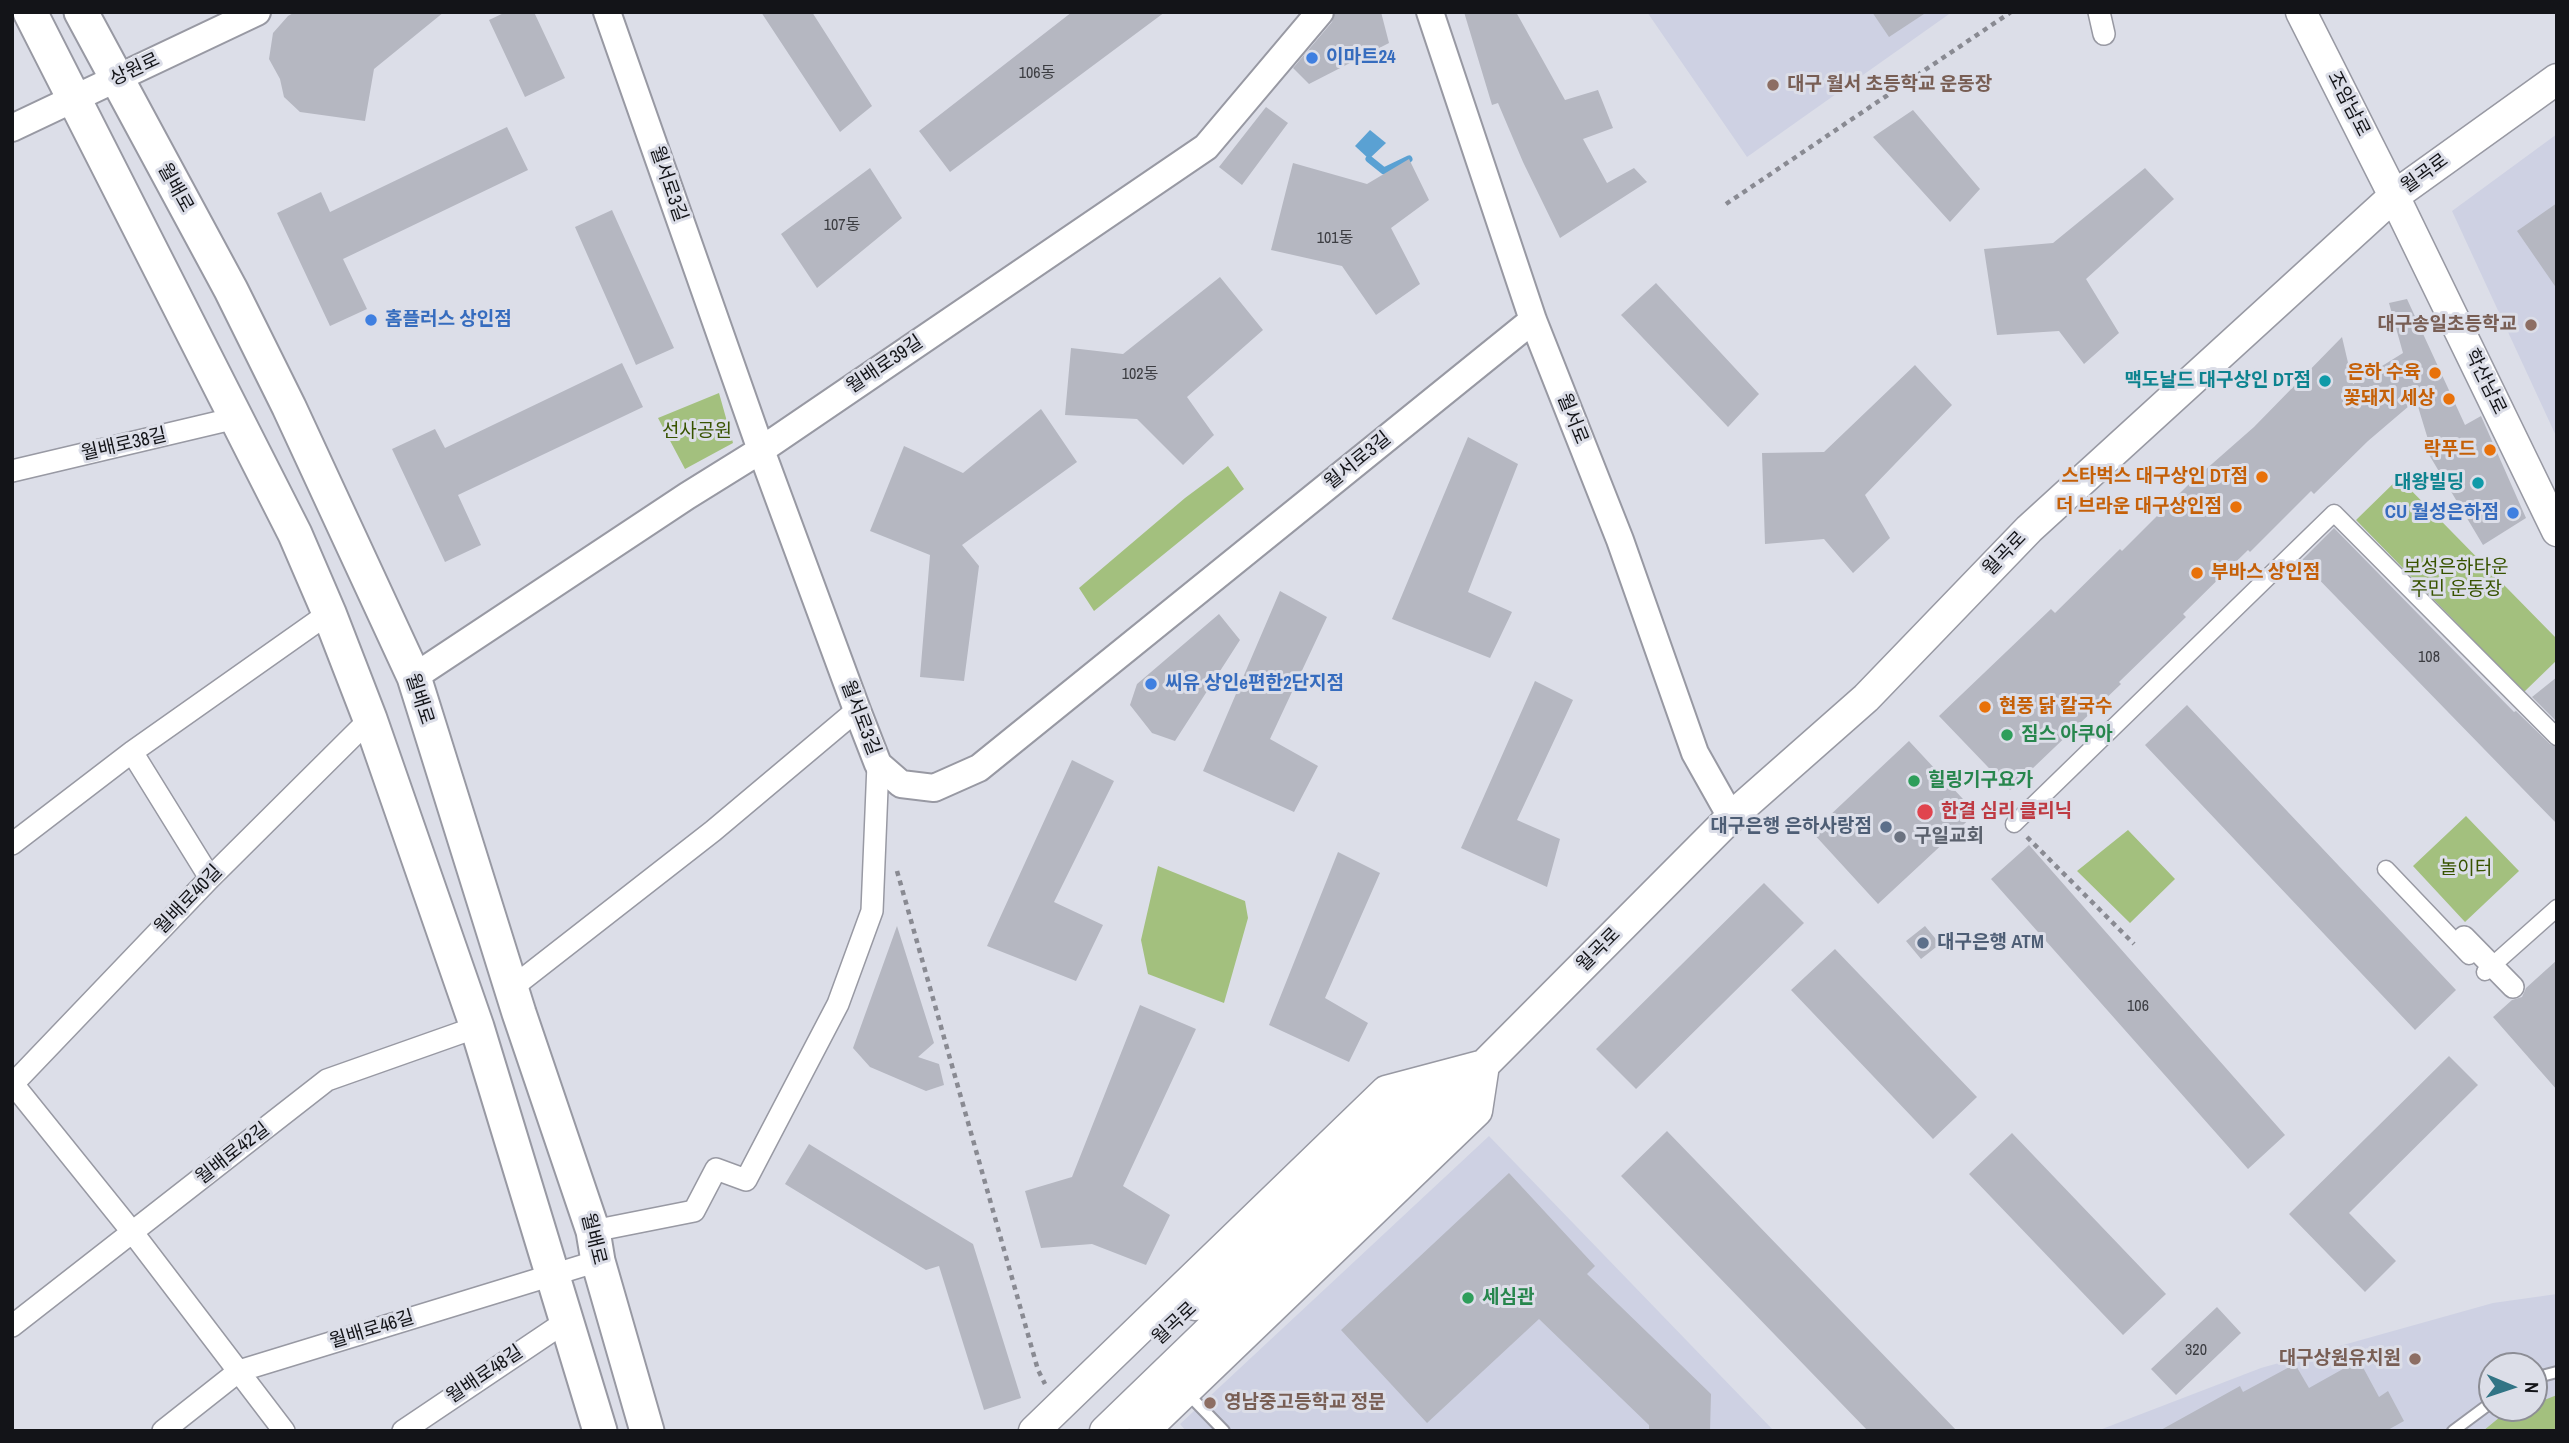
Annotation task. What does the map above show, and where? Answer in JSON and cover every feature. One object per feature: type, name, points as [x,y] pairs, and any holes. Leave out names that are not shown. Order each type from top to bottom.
[{"type":"main road","points":[[30,12],[295,534],[329,613],[370,719],[477,1027],[600,1431]]},
{"type":"main road","name":"월배로","points":[[81,12],[231,290],[414,677],[519,1013],[596,1246],[647,1431]]},
{"type":"main road","name":"조암남로","points":[[2301,12],[2394,195]]},
{"type":"main road","name":"월곡로","points":[[1105,1431],[1484,1065],[1731,817],[1867,698],[2029,529],[2394,195],[2557,79]]},
{"type":"main road","name":"학산남로","points":[[2394,195],[2557,531]]},
{"type":"main road","points":[[1034,1431],[1060,1421],[1387,1091],[1484,1065],[1477,1111],[1144,1431]]},
{"type":"main road","name":"월곡로","points":[[1060,1421],[1134,1363],[1407,1106],[1484,1065]]},
{"type":"street","name":"상원로","points":[[12,128],[257,12]]},
{"type":"street","name":"월서로3길","points":[[607,12],[761,450],[857,710],[878,764],[901,784],[934,788],[979,768],[1533,320]]},
{"type":"street","name":"월배로39길","points":[[414,677],[761,450],[1206,147],[1320,12]]},
{"type":"street","name":"월서로","points":[[1430,12],[1533,320],[1620,540],[1695,753],[1731,817]]},
{"type":"street","points":[[2099,12],[2104,34]]},
{"type":"street","name":"월배로38길","points":[[12,471],[236,418]]},
{"type":"street","points":[[2014,824],[2334,513],[2557,737]]},
{"type":"street","points":[[12,844],[132,752],[329,613]]},
{"type":"street","points":[[513,987],[713,831],[857,710]]},
{"type":"street","name":"월배로40길","points":[[284,1431],[134,1233],[13,1084],[210,878],[370,719]]},
{"type":"street","points":[[132,752],[210,878]]},
{"type":"street","name":"월배로46길","points":[[163,1431],[239,1371],[554,1275],[596,1246],[694,1211],[716,1169],[746,1180],[838,1004],[872,911],[878,764]]},
{"type":"street","points":[[2386,869],[2485,973],[2557,908]]},
{"type":"street","points":[[2464,937],[2513,987]]},
{"type":"street","name":"월배로42길","points":[[12,1326],[327,1080],[477,1027]]},
{"type":"street","name":"월배로48길","points":[[409,1429],[568,1320]]},
{"type":"lane","points":[[1186,1392],[1224,1431]]},
{"type":"lane","points":[[2453,1431],[2478,1412]]},
{"type":"path","points":[[1726,204],[2011,12]]},
{"type":"path","points":[[2014,824],[2134,944]]},
{"type":"path","points":[[895,864],[1038,1370],[1060,1421]]},
{"type":"shaded area","name":"대구 월서 초등학교 운동장","points":[[1647,12],[1952,12],[1747,157]]},
{"type":"shaded area","name":"대구송일초등학교","points":[[2557,134],[2557,438],[2452,211]]},
{"type":"shaded area","points":[[1489,1136],[1774,1431],[1186,1431],[1180,1424]]},
{"type":"shaded area","name":"대구상원유치원","points":[[2557,1294],[2557,1431],[2097,1431],[2261,1368],[2493,1303]]},
{"type":"green space","name":"선사공원","points":[[719,393],[733,443],[685,469],[658,418]]},
{"type":"green space","points":[[1228,466],[1244,489],[1094,611],[1079,588],[1185,498]]},
{"type":"green space","name":"보성은하타운 주민 운동장","points":[[2399,478],[2557,639],[2557,660],[2524,692],[2356,520]]},
{"type":"green space","name":"놀이터","points":[[2466,816],[2519,871],[2465,922],[2413,866]]},
{"type":"green space","points":[[2128,830],[2175,879],[2130,923],[2077,871]]},
{"type":"green space","points":[[1158,866],[1245,901],[1248,918],[1224,1003],[1148,974],[1141,940]]},
{"type":"green space","points":[[2557,1395],[2557,1431],[2483,1431],[2494,1422],[2548,1422],[2548,1399]]},
{"type":"water","points":[[1370,130],[1386,143],[1369,159],[1355,146]]},
{"type":"building","points":[[295,12],[444,12],[374,69],[365,121],[300,112],[284,97],[280,79],[269,59],[273,33]]},
{"type":"building","points":[[506,12],[534,12],[565,78],[525,97],[489,20]]},
{"type":"building","points":[[761,12],[812,12],[872,106],[840,132]]},
{"type":"building","points":[[1072,12],[1165,12],[950,172],[919,131]]},
{"type":"building","points":[[1335,12],[1381,12],[1389,43],[1309,84],[1293,68],[1332,22]]},
{"type":"building","points":[[1464,12],[1516,12],[1565,100],[1598,90],[1613,128],[1583,139],[1607,183],[1634,168],[1647,182],[1560,238],[1498,103],[1492,105]]},
{"type":"building","points":[[1872,12],[1927,12],[1889,37]]},
{"type":"building","points":[[1266,107],[1288,123],[1242,185],[1219,167]]},
{"type":"building","points":[[1913,110],[1980,189],[1950,222],[1873,137]]},
{"type":"building","points":[[507,127],[528,170],[343,259],[367,309],[330,326],[277,213],[321,192],[330,212]]},
{"type":"building","points":[[1409,159],[1429,200],[1391,228],[1420,284],[1376,315],[1342,266],[1271,250],[1293,163],[1367,184]]},
{"type":"building","points":[[870,168],[902,218],[817,288],[781,234]]},
{"type":"building","points":[[2145,168],[2174,199],[2086,279],[2119,333],[2084,364],[2059,331],[1997,335],[1984,249],[2053,243]]},
{"type":"building","points":[[2557,203],[2557,289],[2517,231]]},
{"type":"building","points":[[612,210],[674,348],[636,365],[575,227]]},
{"type":"building","points":[[1220,277],[1263,330],[1187,397],[1214,435],[1183,465],[1137,419],[1065,415],[1071,348],[1123,354]]},
{"type":"building","points":[[1656,283],[1759,394],[1728,427],[1621,315]]},
{"type":"building","points":[[2407,299],[2465,425],[2481,416],[2526,518],[2483,545],[2425,448],[2430,446],[2416,400],[2368,441],[2314,494],[2311,491],[2250,552],[2248,550],[2183,614],[2186,617],[2119,682],[2121,684],[2010,790],[1939,716],[2051,609],[2055,613],[2188,485],[2254,427],[2342,337],[2353,384],[2403,353],[2389,303]]},
{"type":"building","points":[[622,363],[643,407],[458,495],[481,545],[445,562],[392,449],[435,429],[445,448]]},
{"type":"building","points":[[1915,365],[1952,405],[1865,495],[1890,538],[1853,573],[1824,539],[1765,544],[1762,453],[1824,452]]},
{"type":"building","points":[[1041,409],[1077,462],[962,545],[979,566],[964,681],[920,677],[930,555],[870,531],[904,446],[963,473]]},
{"type":"building","points":[[1468,437],[1518,464],[1468,592],[1512,612],[1490,658],[1392,619]]},
{"type":"building","points":[[2334,528],[2514,712],[2557,747],[2557,824],[2301,561]]},
{"type":"building","points":[[1280,591],[1327,617],[1270,739],[1318,766],[1294,812],[1203,771]]},
{"type":"building","points":[[1219,614],[1240,640],[1175,741],[1152,733],[1130,705],[1137,684]]},
{"type":"building","points":[[2557,677],[2557,722],[2532,697]]},
{"type":"building","points":[[1535,681],[1573,700],[1517,820],[1560,839],[1547,887],[1461,848]]},
{"type":"building","points":[[2187,705],[2456,990],[2415,1030],[2145,745]]},
{"type":"building","points":[[1909,741],[1976,813],[1878,904],[1812,832]]},
{"type":"building","points":[[1072,760],[1114,781],[1054,902],[1103,925],[1076,981],[987,946]]},
{"type":"building","points":[[2029,845],[2285,1135],[2248,1169],[1991,879]]},
{"type":"building","points":[[1338,852],[1380,873],[1325,998],[1368,1023],[1349,1062],[1269,1025]]},
{"type":"building","points":[[1764,883],[1804,923],[1636,1089],[1596,1049]]},
{"type":"building","points":[[897,926],[934,1043],[918,1057],[939,1064],[944,1085],[926,1091],[870,1067],[853,1048]]},
{"type":"building","name":"대구은행 ATM","points":[[1925,926],[1940,944],[1921,959],[1906,941]]},
{"type":"building","points":[[1835,949],[1977,1097],[1933,1139],[1791,990]]},
{"type":"building","points":[[2557,960],[2557,1090],[2493,1017],[2512,1000],[2522,997],[2526,988]]},
{"type":"building","points":[[1140,1005],[1196,1029],[1123,1186],[1170,1215],[1146,1265],[1092,1244],[1041,1248],[1025,1191],[1072,1177]]},
{"type":"building","points":[[2449,1056],[2478,1085],[2349,1213],[2396,1261],[2365,1292],[2289,1214]]},
{"type":"building","points":[[1667,1131],[1957,1431],[1868,1431],[1621,1176]]},
{"type":"building","points":[[2012,1133],[2166,1294],[2123,1335],[1969,1174]]},
{"type":"building","points":[[809,1144],[973,1244],[1021,1398],[984,1410],[939,1266],[926,1270],[785,1184]]},
{"type":"building","name":"세심관","points":[[1509,1173],[1595,1266],[1587,1274],[1711,1394],[1710,1431],[1649,1431],[1649,1425],[1539,1319],[1427,1423],[1341,1330]]},
{"type":"building","points":[[2217,1307],[2241,1333],[2176,1395],[2151,1369]]},
{"type":"building","points":[[2359,1360],[2379,1397],[2388,1391],[2404,1421],[2386,1431],[2159,1431],[2240,1386],[2243,1392],[2295,1364],[2309,1388]]},
{"type":"waterway","points":[[1369,159],[1384,171],[1409,159]]},
{"type":"place","name":"이마트24","points":[[1312,58]]},
{"type":"place","name":"대구 월서 초등학교 운동장","points":[[1773,85]]},
{"type":"place","name":"홈플러스 상인점","points":[[371,320]]},
{"type":"place","name":"대구송일초등학교","points":[[2531,325]]},
{"type":"place","name":"은하 수육","points":[[2435,373]]},
{"type":"place","name":"맥도날드 대구상인 DT점","points":[[2325,381]]},
{"type":"place","name":"꽃돼지 세상","points":[[2449,399]]},
{"type":"place","name":"락푸드","points":[[2490,450]]},
{"type":"place","name":"스타벅스 대구상인 DT점","points":[[2262,477]]},
{"type":"place","name":"대왕빌딩","points":[[2478,483]]},
{"type":"place","name":"더 브라운 대구상인점","points":[[2236,507]]},
{"type":"place","name":"CU 월성은하점","points":[[2513,513]]},
{"type":"place","name":"부바스 상인점","points":[[2197,573]]},
{"type":"place","name":"씨유 상인e편한2단지점","points":[[1151,684]]},
{"type":"place","name":"현풍 닭 칼국수","points":[[1985,707]]},
{"type":"place","name":"짐스 아쿠아","points":[[2007,735]]},
{"type":"place","name":"힐링기구요가","points":[[1914,781]]},
{"type":"place","name":"한결 심리 클리닉","points":[[1925,812]]},
{"type":"place","name":"대구은행 은하사랑점","points":[[1886,827]]},
{"type":"place","name":"구일교회","points":[[1900,837]]},
{"type":"place","name":"대구은행 ATM","points":[[1923,943]]},
{"type":"place","name":"세심관","points":[[1468,1298]]},
{"type":"place","name":"대구상원유치원","points":[[2415,1359]]},
{"type":"place","name":"영남중고등학교 정문","points":[[1210,1403]]}]
